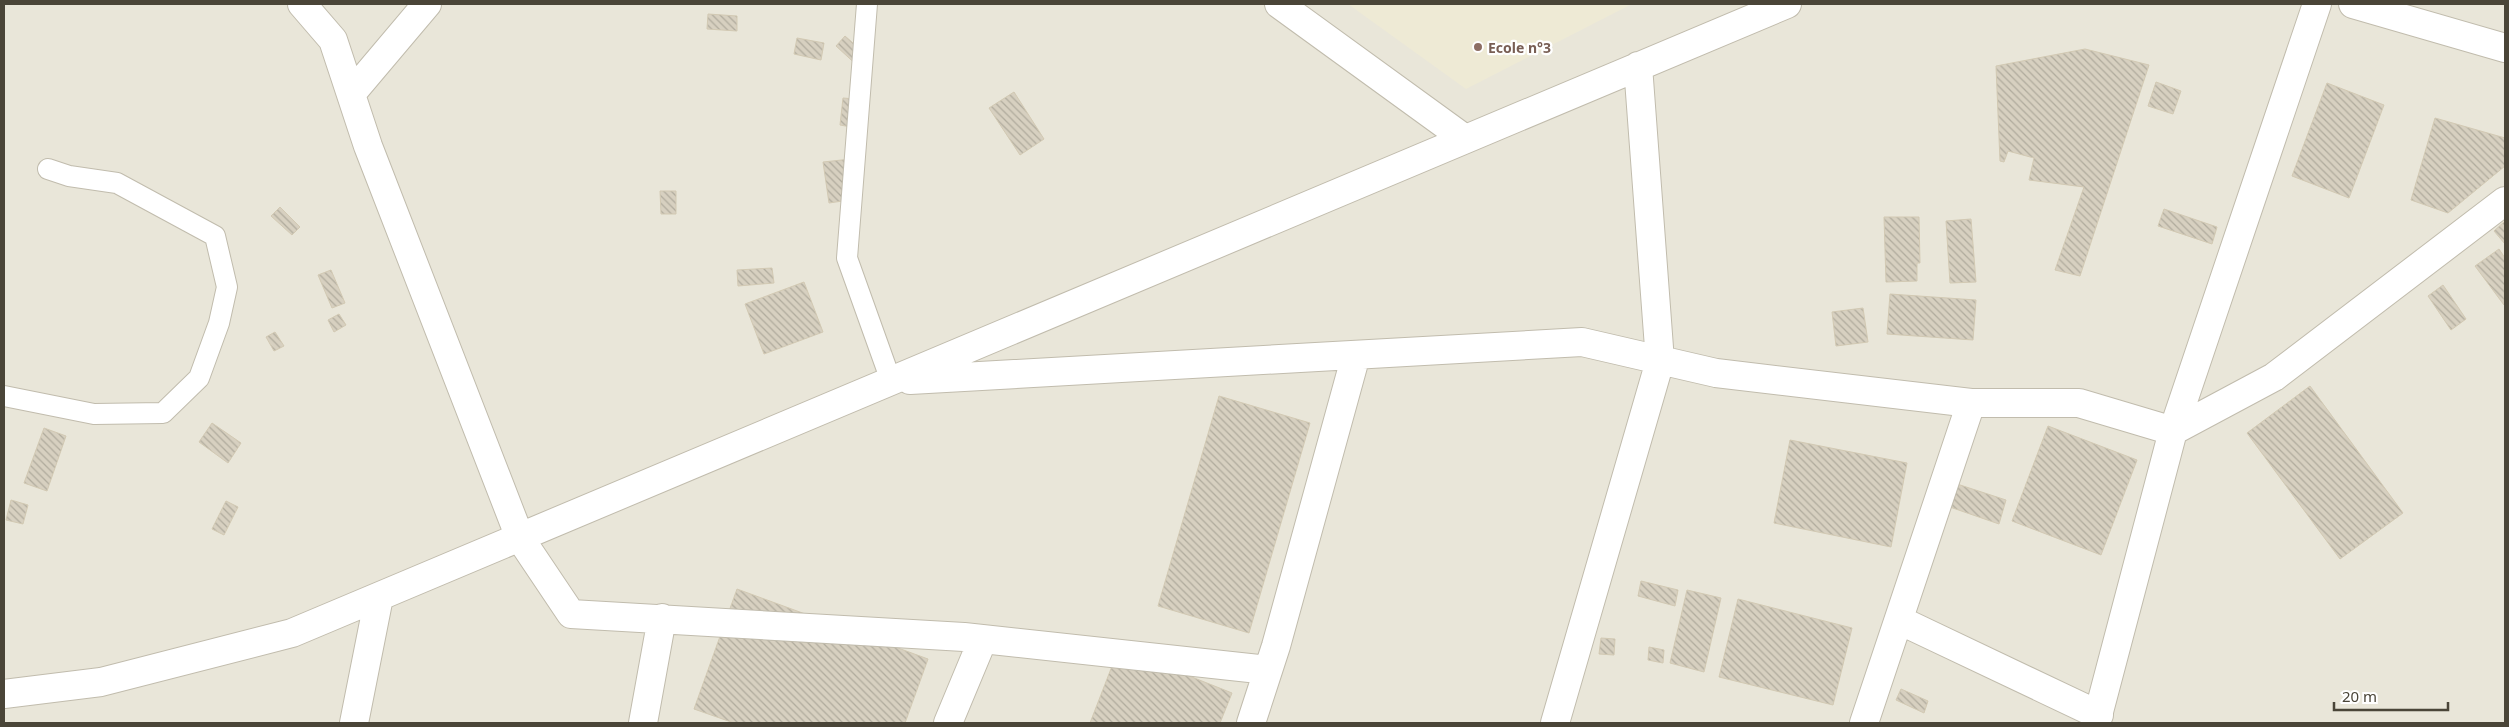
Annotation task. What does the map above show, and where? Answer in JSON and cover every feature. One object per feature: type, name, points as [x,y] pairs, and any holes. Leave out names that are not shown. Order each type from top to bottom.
[{"type":"street","points":[[302,4],[333,40],[368,146],[520,538],[572,614],[983,639],[1268,670]]},
{"type":"street","points":[[351,94],[427,4]]},
{"type":"street","points":[[1279,4],[1465,140]]},
{"type":"street","points":[[4,694],[101,682],[292,633],[1787,4]]},
{"type":"street","points":[[1899,620],[2097,719],[2174,431],[2318,4]]},
{"type":"street","points":[[2353,4],[2505,48]]},
{"type":"street","points":[[1555,723],[1660,361],[1638,66]]},
{"type":"street","points":[[891,381],[1582,342],[1716,374],[1971,403],[2079,403],[2174,431],[2274,377],[2505,201]]},
{"type":"street","points":[[1251,723],[1268,670],[1356,355]]},
{"type":"street","points":[[1864,723],[1971,403]]},
{"type":"street","points":[[354,723],[379,597]]},
{"type":"street","points":[[643,723],[662,618]]},
{"type":"street","points":[[948,723],[983,639]]},
{"type":"lane","points":[[867,4],[846,258],[891,381]]},
{"type":"lane","points":[[4,396],[94,414],[163,413],[199,378],[219,323],[227,287],[215,236],[117,183],[69,176],[48,169]]},
{"type":"shaded area","points":[[4,4],[2505,4],[2505,723],[4,723]]},
{"type":"shaded area","name":"Ecole n°3","points":[[1348,4],[1632,4],[1466,89]]},
{"type":"building","points":[[708,14],[737,16],[737,31],[707,29]]},
{"type":"building","points":[[845,36],[869,57],[860,68],[836,46]]},
{"type":"building","points":[[797,38],[824,43],[821,60],[794,54]]},
{"type":"building","points":[[2085,49],[2149,65],[2080,276],[2055,270],[2084,187],[2029,180],[2034,158],[2008,151],[2004,162],[2000,161],[1996,66]]},
{"type":"building","points":[[2156,82],[2181,91],[2173,114],[2148,106]]},
{"type":"building","points":[[2327,83],[2384,105],[2349,198],[2292,176]]},
{"type":"building","points":[[1014,92],[1044,139],[1020,155],[989,108]]},
{"type":"building","points":[[843,98],[855,99],[851,127],[840,125]]},
{"type":"building","points":[[2435,118],[2505,138],[2505,166],[2448,213],[2411,200]]},
{"type":"building","points":[[851,159],[856,199],[829,203],[823,162]]},
{"type":"building","points":[[660,191],[676,191],[676,214],[661,214]]},
{"type":"building","points":[[280,207],[300,227],[292,235],[271,216]]},
{"type":"building","points":[[2164,209],[2217,227],[2212,244],[2158,226]]},
{"type":"building","points":[[1884,217],[1919,217],[1920,263],[1917,263],[1917,281],[1886,282]]},
{"type":"building","points":[[1971,219],[1976,282],[1950,283],[1946,221]]},
{"type":"building","points":[[2505,221],[2505,244],[2494,231]]},
{"type":"building","points":[[2499,249],[2505,258],[2504,305],[2475,266]]},
{"type":"building","points":[[772,268],[774,283],[738,286],[737,270]]},
{"type":"building","points":[[331,270],[345,303],[332,308],[318,275]]},
{"type":"building","points":[[804,282],[823,332],[764,354],[745,304]]},
{"type":"building","points":[[2443,285],[2466,319],[2451,330],[2428,296]]},
{"type":"building","points":[[1890,294],[1976,300],[1973,340],[1887,334]]},
{"type":"building","points":[[1863,308],[1868,342],[1836,346],[1832,312]]},
{"type":"building","points":[[339,314],[346,325],[334,332],[328,320]]},
{"type":"building","points":[[275,332],[284,346],[274,351],[266,337]]},
{"type":"building","points":[[2310,386],[2403,513],[2340,559],[2247,433]]},
{"type":"building","points":[[1219,396],[1310,423],[1249,633],[1158,606]]},
{"type":"building","points":[[212,423],[241,443],[228,463],[199,442]]},
{"type":"building","points":[[2048,426],[2137,460],[2101,555],[2012,521]]},
{"type":"building","points":[[44,428],[66,436],[47,491],[24,483]]},
{"type":"building","points":[[1790,440],[1907,463],[1891,547],[1774,523]]},
{"type":"building","points":[[1954,483],[2006,500],[1999,524],[1947,506]]},
{"type":"building","points":[[11,500],[28,505],[23,524],[6,520]]},
{"type":"building","points":[[226,501],[238,507],[224,535],[212,529]]},
{"type":"building","points":[[1641,581],[1678,590],[1675,606],[1638,596]]},
{"type":"building","points":[[737,589],[928,659],[905,723],[734,723],[694,709]]},
{"type":"building","points":[[1687,590],[1721,598],[1704,672],[1670,663]]},
{"type":"building","points":[[1738,599],[1852,628],[1833,705],[1719,677]]},
{"type":"building","points":[[1601,638],[1615,639],[1614,655],[1599,654]]},
{"type":"building","points":[[1649,647],[1664,650],[1663,663],[1648,660]]},
{"type":"building","points":[[1119,648],[1232,693],[1220,723],[1090,723]]},
{"type":"building","points":[[1901,689],[1928,701],[1924,713],[1896,700]]},
{"type":"place","name":"Ecole n°3","points":[[1478,47]]}]
